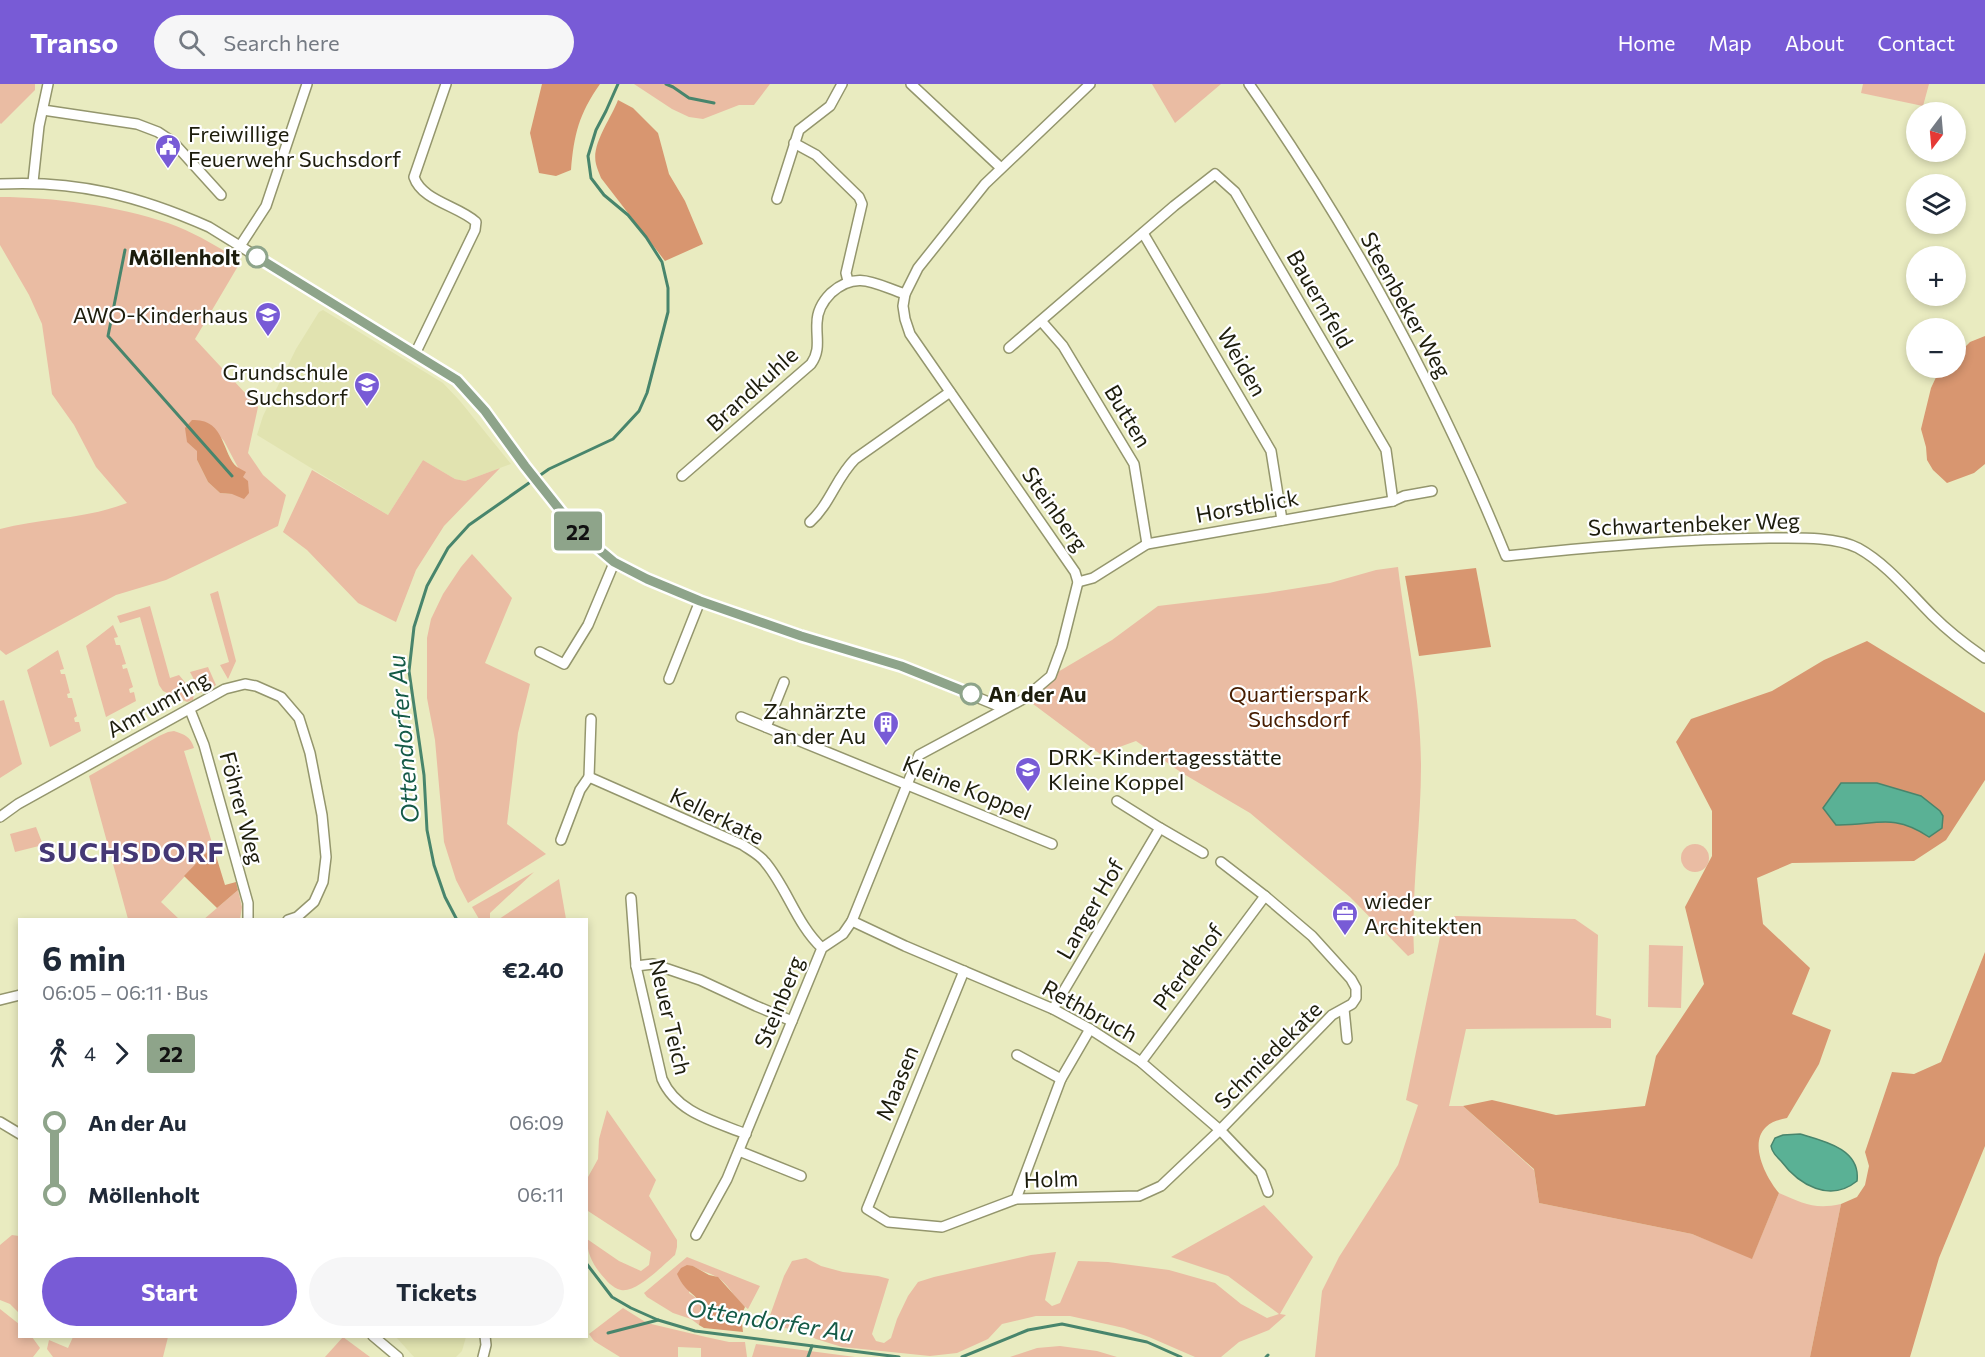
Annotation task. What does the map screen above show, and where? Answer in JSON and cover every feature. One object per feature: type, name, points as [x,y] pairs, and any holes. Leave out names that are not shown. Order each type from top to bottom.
[{"type":"street","points":[[33,182],[37,138],[48,84]]},
{"type":"street","points":[[240,246],[266,206],[307,84]]},
{"type":"street","points":[[416,354],[475,230],[476,222],[429,195],[417,185],[414,177],[446,84]]},
{"type":"street","points":[[777,199],[799,130],[830,106],[842,84]]},
{"type":"street","points":[[911,84],[1001,168]]},
{"type":"street","name":"Steinberg","points":[[696,1235],[720,1194],[740,1150],[822,948],[843,934],[852,921],[906,784],[920,755],[1024,698],[1051,675],[1062,646],[1078,582],[1075,572],[910,334],[904,319],[903,306],[905,294],[918,268],[985,184],[1090,84]]},
{"type":"street","name":"Steenbeker Weg","points":[[1249,84],[1302,163],[1353,247],[1416,362],[1478,489],[1506,556]]},
{"type":"street","points":[[43,110],[137,124],[158,132],[173,142],[221,195]]},
{"type":"street","points":[[794,143],[816,155],[859,198],[861,204],[846,273],[848,281],[863,280],[879,283],[905,294]]},
{"type":"street","name":"Bauernfeld","points":[[1143,233],[1215,174],[1235,192],[1386,450],[1394,501]]},
{"type":"street","points":[[0,184],[33,182],[82,187],[152,203],[209,227],[457,380],[485,411],[575,529],[614,562],[647,579],[700,601],[801,636],[901,666],[1003,708]]},
{"type":"street","points":[[1009,348],[1143,233]]},
{"type":"street","name":"Weiden","points":[[1143,233],[1271,451],[1282,520]]},
{"type":"street","name":"Brandkuhle","points":[[682,476],[812,364],[818,352],[818,315],[829,295],[848,281]]},
{"type":"street","name":"Butten","points":[[1042,322],[1063,346],[1134,464],[1147,544]]},
{"type":"street","points":[[810,522],[822,511],[847,468],[855,459],[950,392]]},
{"type":"street","name":"Horstblick","points":[[1078,582],[1093,578],[1147,544],[1394,501],[1404,496],[1432,491]]},
{"type":"street","name":"Schwartenbeker Weg","points":[[1506,556],[1574,548],[1706,539],[1789,538],[1838,541],[1868,554],[1954,635],[1985,658]]},
{"type":"street","points":[[540,652],[564,664],[588,625],[614,562]]},
{"type":"street","points":[[669,679],[700,601]]},
{"type":"street","points":[[766,727],[784,682]]},
{"type":"street","name":"Amrumring","points":[[0,817],[18,804],[225,689],[245,684],[256,686],[281,697],[299,718],[312,763],[322,815],[326,857],[323,882],[314,902],[292,918]]},
{"type":"street","name":"Föhrer Weg","points":[[190,710],[204,745],[248,903],[248,918]]},
{"type":"street","name":"Kleine Koppel","points":[[741,717],[1052,844]]},
{"type":"street","points":[[561,840],[580,790],[589,777],[591,719]]},
{"type":"street","name":"Kellerkate","points":[[589,777],[743,845],[764,861],[811,936],[822,948]]},
{"type":"street","points":[[1117,801],[1203,853]]},
{"type":"street","name":"Langer Hof","points":[[1053,1009],[1160,828]]},
{"type":"street","points":[[1221,862],[1265,896]]},
{"type":"street","name":"Schmiedekate","points":[[1220,1130],[1332,1015],[1352,1004],[1356,998],[1356,988],[1352,979],[1311,936],[1265,896]]},
{"type":"street","name":"Pferdehof","points":[[1141,1062],[1265,896]]},
{"type":"street","name":"Neuer Teich","points":[[631,898],[636,966],[662,1079],[667,1091],[675,1101],[688,1110],[746,1134]]},
{"type":"street","name":"Rethbruch","points":[[852,921],[1053,1009],[1090,1029],[1141,1062],[1220,1130],[1261,1173],[1268,1192]]},
{"type":"street","points":[[636,966],[653,964],[700,980],[792,1021]]},
{"type":"street","name":"Maasen","points":[[867,1209],[964,971]]},
{"type":"street","points":[[0,1000],[18,996]]},
{"type":"street","name":"Schmiedekate","points":[[1344,1009],[1347,1039]]},
{"type":"street","points":[[1016,1199],[1061,1079],[1090,1029]]},
{"type":"street","points":[[1017,1055],[1061,1079]]},
{"type":"street","points":[[0,1122],[18,1133]]},
{"type":"street","name":"Holm","points":[[867,1209],[888,1222],[942,1227],[1016,1199],[1139,1196],[1161,1186],[1220,1130]]},
{"type":"street","points":[[740,1150],[801,1176]]},
{"type":"street","points":[[375,1338],[398,1357]]},
{"type":"street","points":[[483,1357],[485,1338]]},
{"type":"shaded area","points":[[542,84],[600,84],[582,115],[571,170],[556,176],[539,173],[530,133]]},
{"type":"shaded area","points":[[618,100],[633,108],[658,133],[669,174],[685,201],[703,244],[665,261],[601,178],[596,166],[596,148]]},
{"type":"shaded area","name":"Grundschule Suchsdorf","points":[[323,310],[443,383],[511,464],[465,481],[455,479],[423,460],[388,515],[257,435],[263,416],[296,349],[319,312]]},
{"type":"shaded area","points":[[1985,336],[1985,464],[1974,473],[1947,483],[1933,470],[1927,460],[1921,429],[1936,378],[1966,378],[1966,346]]},
{"type":"shaded area","points":[[192,420],[203,421],[211,425],[217,431],[232,461],[246,472],[243,477],[248,481],[249,493],[244,499],[232,494],[220,493],[208,482],[197,460],[197,451],[187,442],[185,428]]},
{"type":"shaded area","points":[[1476,568],[1491,647],[1419,656],[1405,576]]},
{"type":"shaded area","points":[[1867,641],[1985,713],[1985,780],[1946,840],[1914,861],[1792,863],[1757,878],[1763,924],[1810,968],[1792,1014],[1831,1030],[1819,1064],[1787,1118],[1771,1123],[1761,1134],[1759,1152],[1761,1161],[1769,1179],[1779,1193],[1752,1259],[1692,1234],[1539,1203],[1534,1169],[1463,1106],[1492,1100],[1556,1115],[1645,1106],[1656,1056],[1704,984],[1685,907],[1712,856],[1712,811],[1676,742],[1691,719],[1772,691],[1824,660]]},
{"type":"shaded area","points":[[1841,783],[1877,783],[1921,796],[1940,811],[1943,816],[1942,828],[1929,837],[1916,829],[1894,822],[1836,825],[1823,808]]},
{"type":"shaded area","points":[[213,846],[225,885],[236,882],[238,890],[217,908],[184,876]]},
{"type":"shaded area","points":[[1985,952],[1985,1146],[1939,1258],[1910,1357],[1810,1357],[1841,1204],[1857,1197],[1865,1185],[1869,1166],[1865,1152],[1892,1072],[1914,1074],[1941,1062]]},
{"type":"shaded area","points":[[1800,1134],[1830,1144],[1847,1154],[1857,1170],[1857,1181],[1836,1191],[1826,1191],[1806,1184],[1788,1170],[1771,1146],[1775,1138]]},
{"type":"shaded area","points":[[687,1265],[718,1277],[745,1307],[741,1316],[743,1332],[704,1328],[699,1325],[701,1314],[698,1300],[686,1289],[677,1274]]},
{"type":"shaded area","points":[[397,1338],[466,1338],[462,1351],[456,1357],[414,1357]]},
{"type":"green space","points":[[0,84],[35,84],[35,90],[1,124],[0,123]]},
{"type":"green space","points":[[634,84],[770,84],[754,105],[739,105],[703,119],[689,117],[672,109]]},
{"type":"green space","points":[[1152,84],[1221,84],[1175,123]]},
{"type":"green space","points":[[1863,84],[1929,84],[1924,102],[1906,102],[1861,93]]},
{"type":"green space","points":[[0,197],[41,199],[107,207],[149,217],[196,235],[241,261],[195,339],[258,407],[248,453],[263,475],[286,495],[278,526],[166,580],[116,595],[6,655],[0,650],[0,529],[96,512],[127,503],[96,467],[74,425],[52,394],[42,324],[29,295],[0,245]],"holes":[[[208,423],[224,441],[243,477],[232,494],[220,493],[208,482],[197,460],[197,451]]]},
{"type":"green space","points":[[423,460],[455,479],[465,481],[500,468],[444,526],[416,570],[396,622],[358,603],[307,550],[283,532],[312,470],[388,515]]},
{"type":"green space","points":[[472,554],[512,598],[485,663],[530,684],[518,733],[507,824],[546,854],[468,903],[456,880],[444,842],[435,740],[427,698],[427,638],[431,619],[443,594]]},
{"type":"green space","name":"Quartierspark Suchsdorf","points":[[1398,567],[1416,691],[1421,766],[1413,929],[1414,953],[1408,956],[1350,897],[1250,813],[1182,773],[1136,741],[1100,754],[1025,698],[1051,676],[1112,640],[1158,606],[1330,583],[1376,570]]},
{"type":"green space","points":[[218,591],[236,661],[228,679],[220,665],[229,662],[210,594]]},
{"type":"green space","points":[[150,606],[170,678],[179,675],[194,693],[193,700],[187,702],[163,691],[159,685],[140,617],[120,623],[117,616]]},
{"type":"green space","points":[[113,625],[118,637],[114,638],[116,645],[120,645],[126,664],[122,665],[123,669],[127,668],[133,687],[129,689],[130,693],[134,692],[136,701],[106,717],[86,646]]},
{"type":"green space","points":[[58,650],[64,669],[60,670],[61,674],[65,674],[70,693],[67,694],[68,698],[72,698],[77,716],[74,718],[75,722],[79,722],[81,731],[50,747],[27,670]]},
{"type":"green space","points":[[208,667],[216,685],[201,693],[190,672]]},
{"type":"green space","points":[[4,700],[22,764],[0,778],[0,701]]},
{"type":"green space","points":[[174,731],[187,736],[194,748],[184,751],[213,846],[161,902],[178,918],[128,918],[89,776],[168,732]]},
{"type":"green space","points":[[36,827],[43,845],[15,852],[10,834]]},
{"type":"green space","points":[[1695,844],[1705,848],[1709,858],[1705,868],[1695,872],[1685,868],[1681,858],[1685,848]]},
{"type":"green space","points":[[534,872],[490,913],[490,918],[478,918],[472,907]]},
{"type":"green space","points":[[559,879],[566,918],[500,918]]},
{"type":"green space","points":[[238,890],[242,907],[240,918],[205,918]]},
{"type":"green space","points":[[1455,916],[1575,919],[1598,935],[1596,1015],[1611,1019],[1611,1028],[1466,1029],[1449,1106],[1463,1106],[1534,1170],[1539,1203],[1692,1234],[1752,1258],[1779,1193],[1816,1206],[1841,1204],[1810,1357],[1315,1357],[1322,1291],[1339,1257],[1398,1165],[1418,1105],[1406,1100],[1442,927]]},
{"type":"green space","points":[[1649,945],[1683,946],[1681,1008],[1648,1007]]},
{"type":"green space","points":[[607,1110],[656,1180],[649,1196],[677,1240],[675,1255],[642,1283],[627,1290],[612,1286],[597,1269],[588,1248],[588,1240],[619,1261],[641,1271],[649,1265],[651,1252],[588,1211],[588,1177],[598,1159],[599,1139]]},
{"type":"green space","points":[[1264,1205],[1313,1257],[1280,1314],[1286,1315],[1269,1330],[1239,1342],[1221,1357],[1195,1357],[1124,1328],[1070,1316],[1036,1316],[1002,1324],[988,1339],[957,1353],[930,1356],[842,1347],[816,1339],[800,1330],[777,1327],[768,1321],[784,1276],[792,1261],[806,1258],[821,1266],[843,1272],[889,1279],[872,1334],[876,1341],[884,1343],[891,1338],[908,1296],[918,1282],[1031,1255],[1056,1252],[1045,1300],[1052,1306],[1060,1303],[1078,1261],[1108,1262],[1169,1270],[1215,1283],[1241,1304],[1267,1318],[1279,1314],[1228,1276],[1171,1257]]},
{"type":"green space","points":[[12,1235],[18,1236],[18,1312],[10,1304],[0,1300],[0,1245]]},
{"type":"green space","points":[[687,1257],[760,1286],[748,1309],[720,1279],[693,1266],[689,1293],[700,1303],[699,1325],[647,1297],[644,1293]]},
{"type":"green space","points":[[623,1308],[647,1323],[729,1342],[745,1342],[747,1357],[701,1357],[701,1348],[678,1347],[678,1357],[620,1357],[594,1341],[589,1334]]},
{"type":"green space","points":[[0,1309],[18,1323],[18,1338],[33,1338],[40,1348],[33,1357],[0,1357]]},
{"type":"green space","points":[[72,1338],[168,1338],[163,1357],[53,1357],[47,1349],[49,1340],[68,1348]]},
{"type":"green space","points":[[344,1338],[370,1357],[325,1357]]},
{"type":"green space","points":[[756,1344],[855,1357],[752,1357]]},
{"type":"green space","points":[[1060,1346],[1097,1351],[1117,1357],[1010,1357],[1037,1348]]},
{"type":"waterway","name":"Ottendorfer Au","points":[[456,918],[445,897],[434,865],[427,830],[424,775],[409,671],[414,627],[427,586],[448,548],[469,525],[549,469],[613,439],[639,411],[647,393],[668,312],[668,288],[662,262],[628,215],[604,195],[591,178],[588,156],[596,130],[618,84]]},
{"type":"waterway","points":[[666,84],[689,98],[714,103]]},
{"type":"waterway","points":[[125,250],[108,336],[232,476]]},
{"type":"waterway","name":"Ottendorfer Au","points":[[588,1266],[612,1297],[658,1320],[695,1331],[899,1357]]},
{"type":"waterway","points":[[608,1333],[658,1320]]},
{"type":"waterway","name":"Ottendorfer Au","points":[[962,1357],[1028,1330],[1062,1324],[1147,1342],[1181,1357]]},
{"type":"waterway","points":[[808,1357],[812,1346]]},
{"type":"bus line","name":"22","points":[[257,257],[457,380],[485,411],[575,529],[614,562],[647,579],[700,601],[801,636],[901,666],[971,694]]},
{"type":"place","name":"Freiwillige Feuerwehr Suchsdorf","points":[[168,170]]},
{"type":"place","name":"Möllenholt","points":[[257,257]]},
{"type":"place","name":"AWO-Kinderhaus","points":[[268,338]]},
{"type":"place","name":"Grundschule Suchsdorf","points":[[367,408]]},
{"type":"place","name":"An der Au","points":[[971,694]]},
{"type":"place","name":"Zahnärzte an der Au","points":[[886,747]]},
{"type":"place","name":"DRK-Kindertagesstätte Kleine Koppel","points":[[1028,793]]},
{"type":"place","name":"wieder Architekten","points":[[1345,937]]},
{"type":"district","name":"SUCHSDORF","points":[[132,852]]}]
